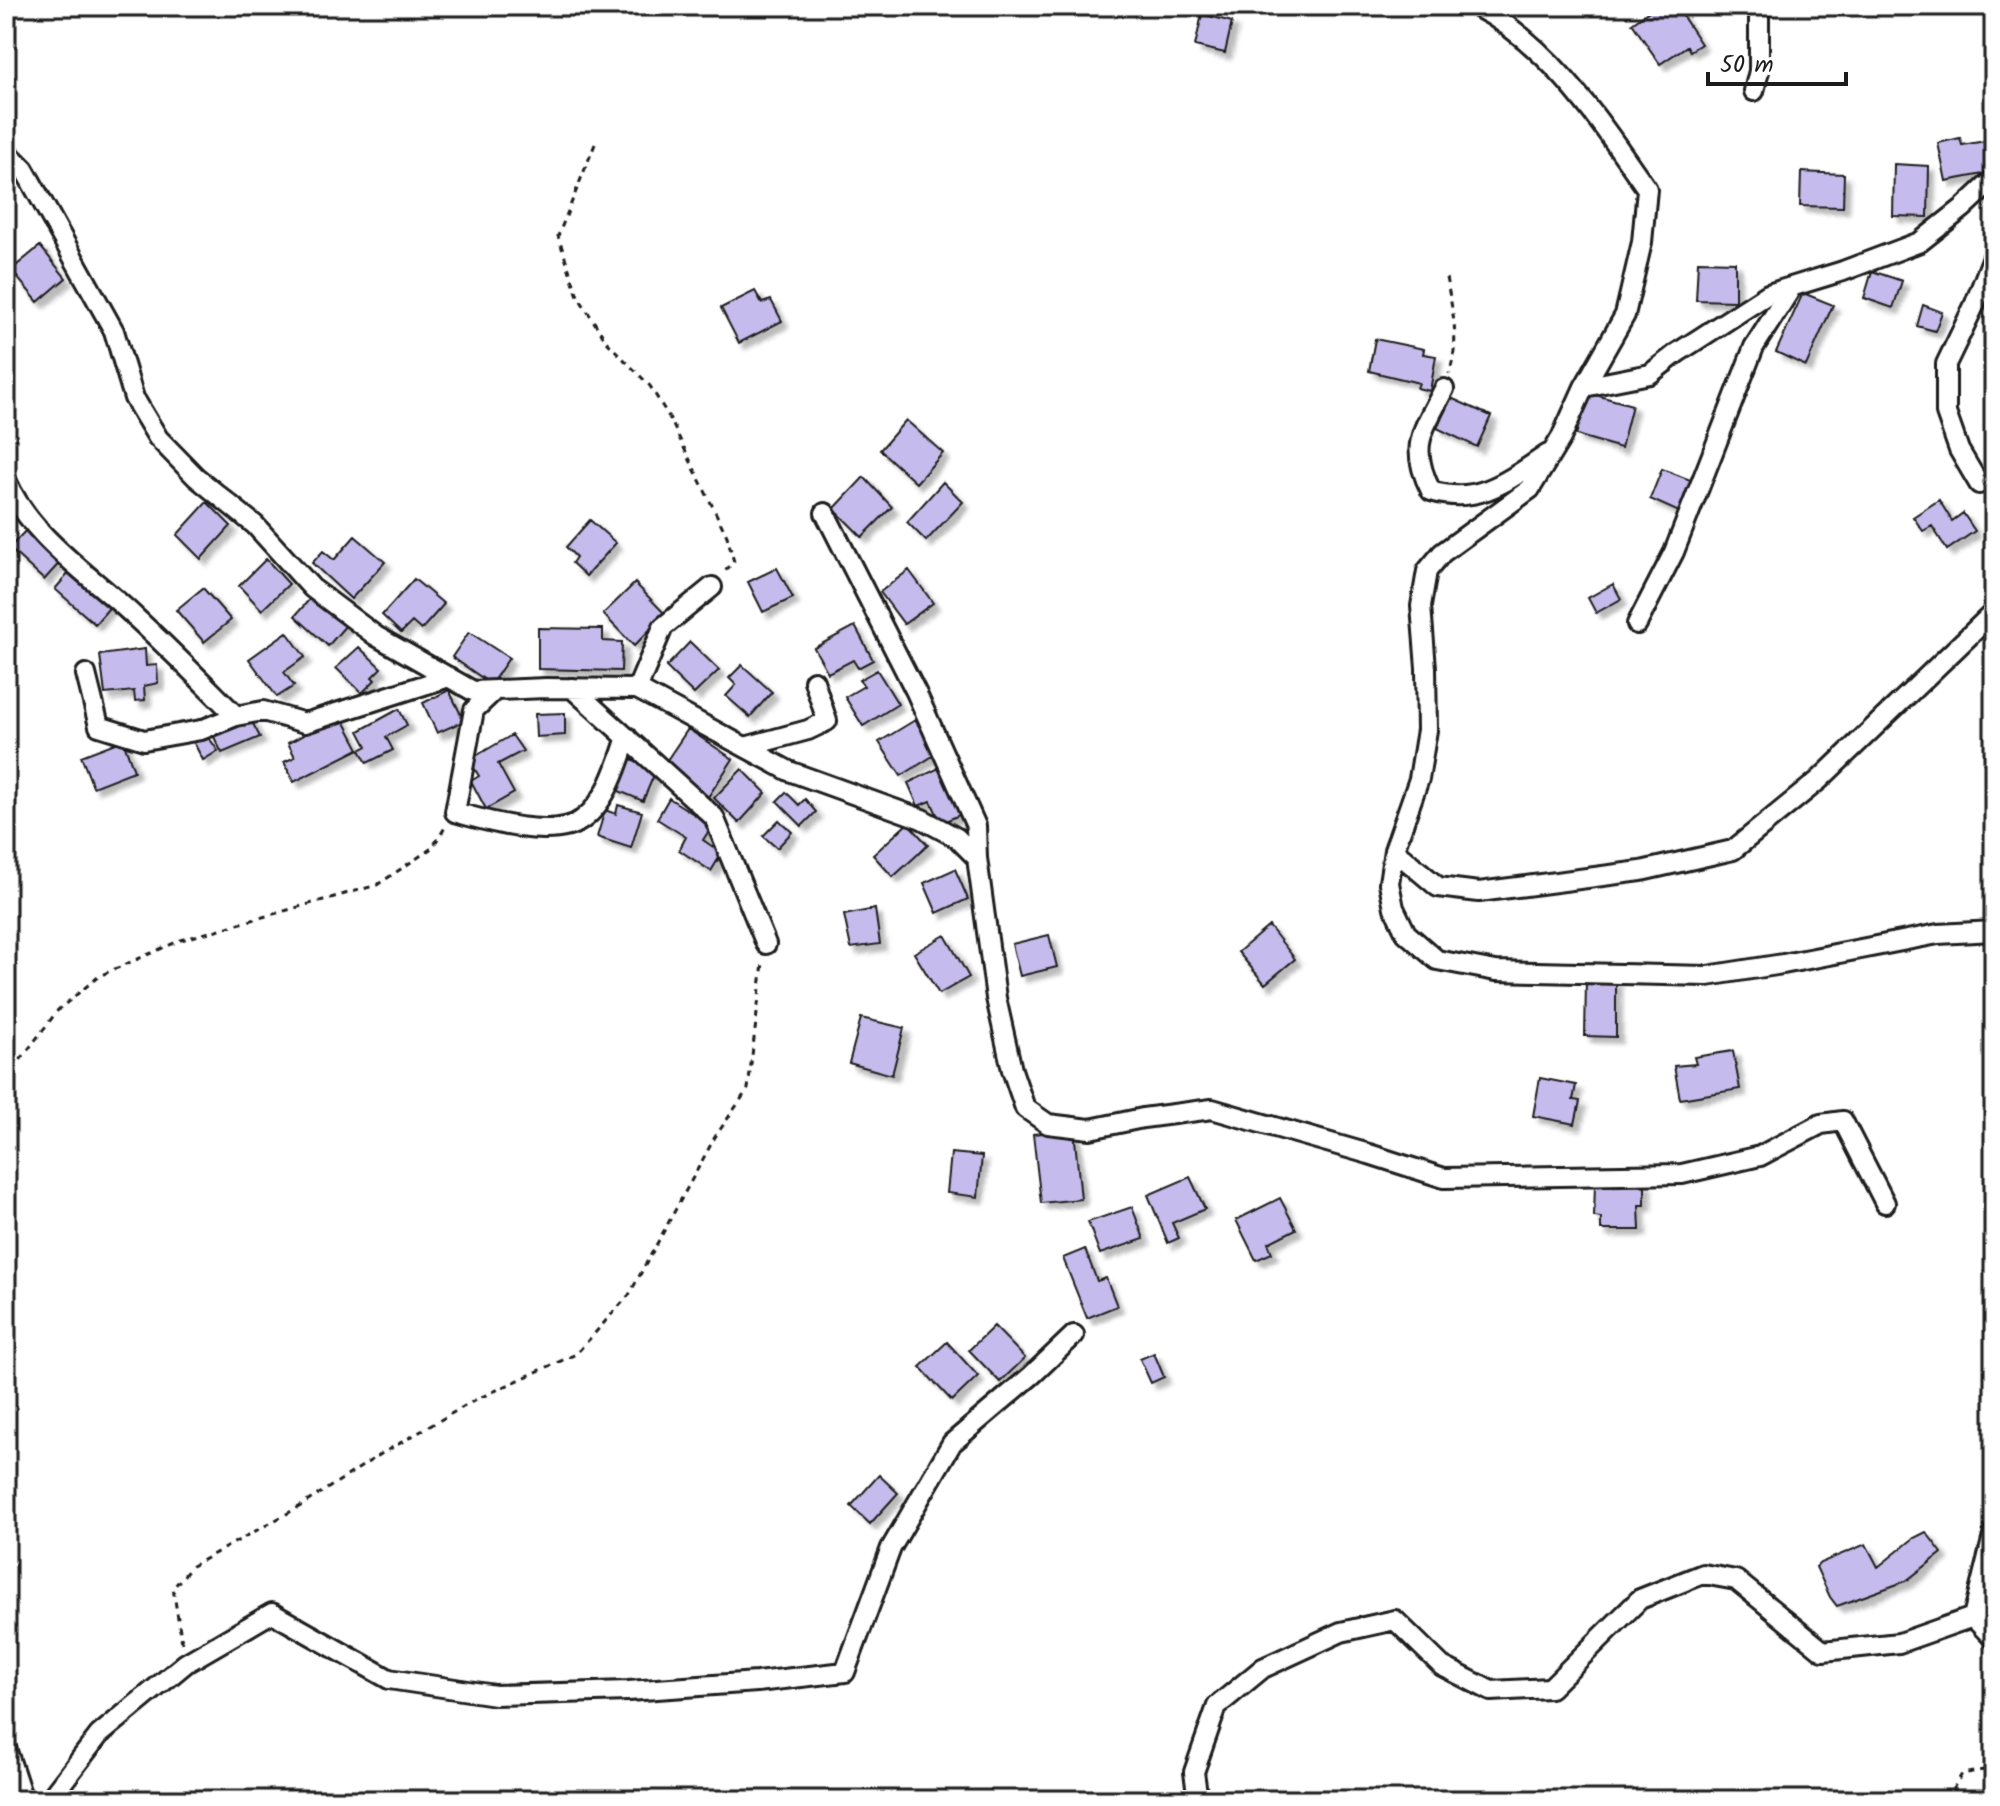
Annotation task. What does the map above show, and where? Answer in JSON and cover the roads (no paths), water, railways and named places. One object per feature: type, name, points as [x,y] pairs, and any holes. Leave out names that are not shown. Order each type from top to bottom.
[{"type":"street","points":[[1475,6],[1491,14],[1514,33],[1580,94],[1647,189],[1642,242],[1625,315],[1584,387],[1554,450],[1530,489],[1442,553],[1427,571],[1421,606],[1427,730],[1419,779],[1394,850],[1389,883],[1394,908],[1406,933],[1437,960],[1496,971],[1707,976],[1938,934],[1994,931]]},
{"type":"street","points":[[1754,91],[1759,71],[1759,6]]},
{"type":"street","points":[[6,151],[24,169],[114,331],[134,398],[158,438],[196,477],[255,525],[312,588],[376,636],[473,691],[637,689],[789,771],[922,819],[957,838],[977,858]]},
{"type":"street","points":[[1584,387],[1650,374],[1768,294],[1920,242],[1993,182]]},
{"type":"street","points":[[1979,484],[1959,450],[1946,413],[1946,364],[1974,306],[1994,254]]},
{"type":"street","points":[[1637,624],[1674,552],[1754,347],[1792,287]]},
{"type":"street","points":[[1444,389],[1418,440],[1421,470],[1431,491],[1450,497],[1481,493],[1554,450]]},
{"type":"street","points":[[6,480],[14,499],[56,546],[134,616],[236,716]]},
{"type":"street","points":[[825,513],[916,692],[976,826],[977,858],[996,998],[1012,1070],[1025,1108],[1048,1124],[1090,1129],[1212,1109],[1444,1178],[1682,1174],[1760,1156],[1821,1124],[1843,1121],[1885,1203]]},
{"type":"street","points":[[637,689],[663,627],[712,587]]},
{"type":"street","points":[[1394,850],[1438,887],[1479,892],[1641,871],[1733,850],[1819,780],[1994,612]]},
{"type":"street","points":[[86,674],[99,726],[144,740],[201,730],[236,716],[263,711],[305,723],[449,677]]},
{"type":"street","points":[[745,747],[808,730],[827,721],[814,681]]},
{"type":"street","points":[[572,688],[714,817],[766,944]]},
{"type":"street","points":[[495,690],[474,710],[455,812],[506,827],[566,828],[582,820],[597,805],[618,765],[627,737]]},
{"type":"street","points":[[49,1800],[99,1735],[186,1663],[272,1613],[389,1679],[495,1695],[628,1691],[845,1672],[891,1548],[952,1443],[1074,1335]]},
{"type":"street","points":[[1973,1617],[1994,1532]]},
{"type":"street","points":[[1198,1800],[1194,1772],[1217,1706],[1263,1668],[1341,1632],[1395,1620],[1442,1666],[1491,1691],[1550,1688],[1640,1599],[1703,1574],[1736,1580],[1823,1651],[1899,1643],[1973,1617]]},
{"type":"street","points":[[1973,1617],[1994,1639]]},
{"type":"street","points":[[6,1748],[23,1800]]}]
